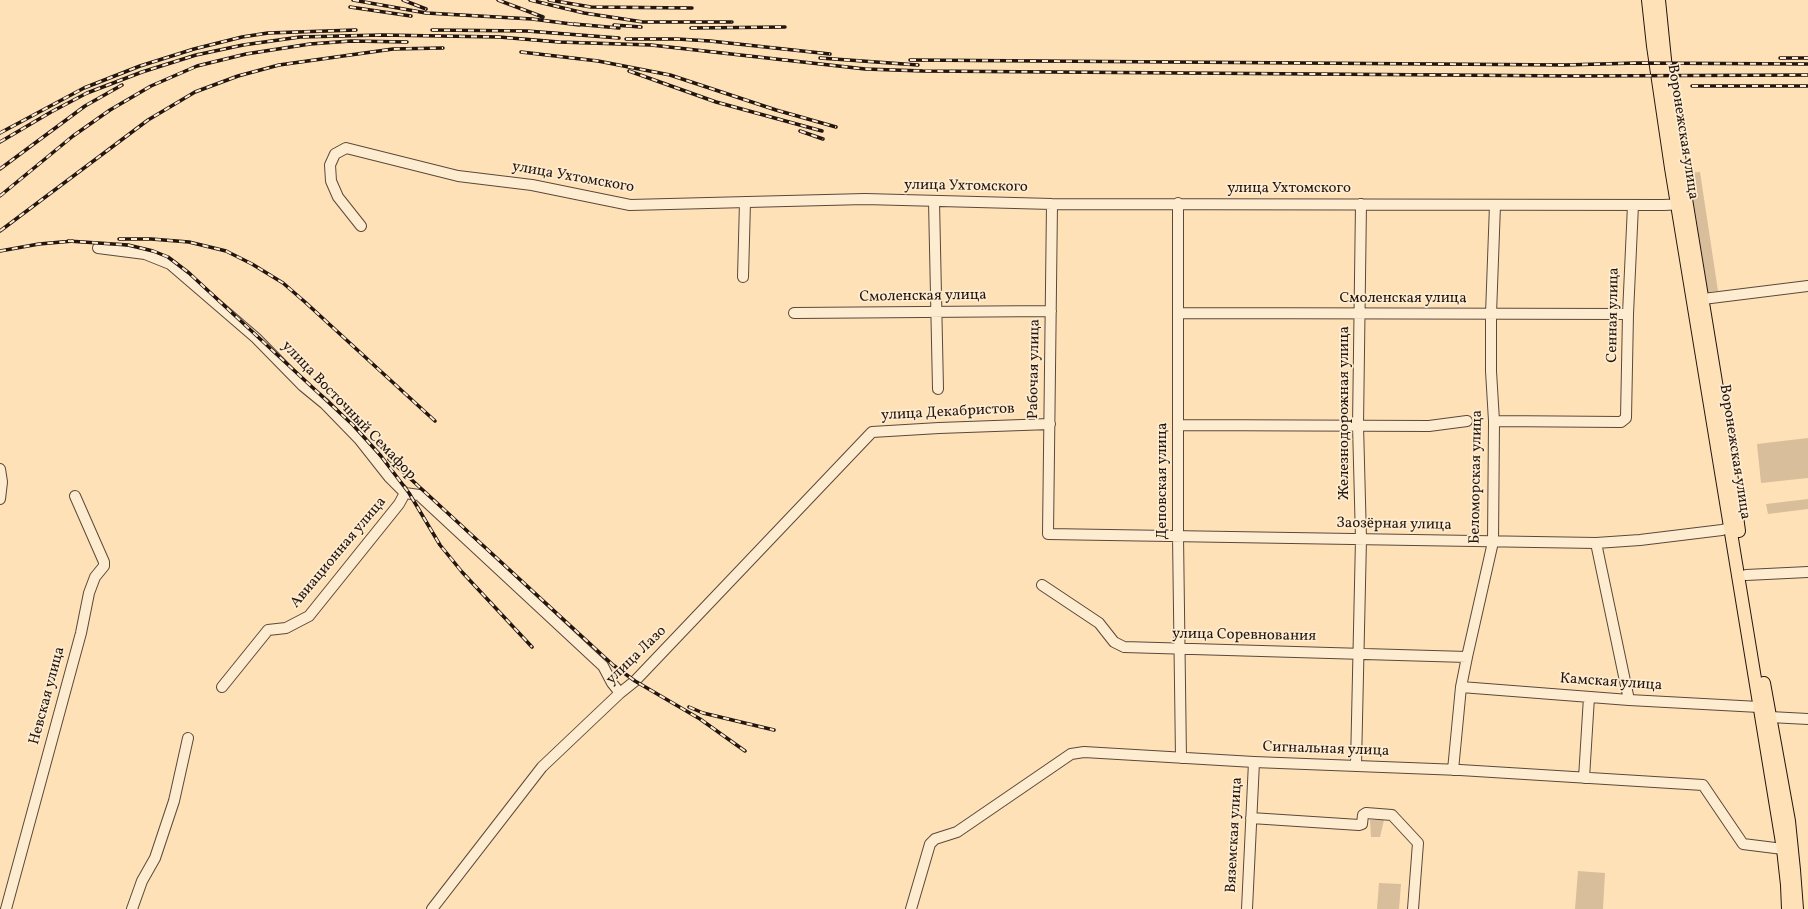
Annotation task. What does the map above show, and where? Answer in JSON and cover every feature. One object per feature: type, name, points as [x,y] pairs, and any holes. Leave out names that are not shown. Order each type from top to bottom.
[{"type":"main road","name":"Воронежская улица","points":[[1648,0],[1657,76],[1682,204],[1734,527],[1759,707],[1783,849],[1788,909]]},
{"type":"main road","name":"Воронежская улица","points":[[1659,0],[1682,204]]},
{"type":"main road","name":"Воронежская улица","points":[[1734,527],[1746,575],[1789,821],[1797,909]]},
{"type":"street","name":"улица Ухтомского","points":[[361,226],[338,197],[331,181],[330,165],[335,154],[346,148],[458,176],[532,185],[630,205],[865,200],[1052,204],[1682,204]]},
{"type":"street","points":[[934,201],[938,389]]},
{"type":"street","points":[[743,277],[745,202]]},
{"type":"street","name":"Деповская улица","points":[[1178,203],[1178,536],[1181,758]]},
{"type":"street","name":"Рабочая улица","points":[[1048,534],[1052,204]]},
{"type":"street","name":"Железнодорожная улица","points":[[1356,765],[1361,539],[1358,425],[1361,204]]},
{"type":"street","name":"Беломорская улица","points":[[1453,770],[1461,687],[1466,657],[1493,542],[1494,421],[1491,371],[1491,314],[1495,204]]},
{"type":"street","name":"Сенная улица","points":[[1494,421],[1621,422],[1625,420],[1627,415],[1628,314],[1633,205]]},
{"type":"street","name":"улица Восточный Семафор","points":[[98,248],[145,254],[170,264],[256,338],[303,386],[325,404],[359,439],[389,477],[405,493],[419,495],[425,500],[603,666],[612,683],[620,693]]},
{"type":"street","points":[[1698,299],[1808,286]]},
{"type":"street","name":"Смоленская улица","points":[[794,313],[1051,311]]},
{"type":"street","name":"Смоленская улица","points":[[1178,313],[1628,314]]},
{"type":"street","points":[[1178,425],[1429,426],[1467,421]]},
{"type":"street","name":"улица Декабристов","points":[[872,432],[1050,424]]},
{"type":"street","name":"улица Лазо","points":[[432,909],[542,767],[646,670],[872,432]]},
{"type":"street","points":[[0,469],[2,482],[0,499]]},
{"type":"street","name":"Авиационная улица","points":[[222,687],[268,630],[286,628],[309,616],[399,504],[405,493]]},
{"type":"street","name":"Невская улица","points":[[6,909],[81,633],[89,593],[95,577],[104,566],[104,562],[75,496]]},
{"type":"street","name":"Заозёрная улица","points":[[1048,534],[1596,543],[1640,540],[1734,527]]},
{"type":"street","points":[[1596,543],[1630,700]]},
{"type":"street","points":[[1746,575],[1808,572]]},
{"type":"street","name":"улица Соревнования","points":[[1042,585],[1099,623],[1114,642],[1124,647],[1180,650],[1466,657]]},
{"type":"street","name":"Камская улица","points":[[1461,687],[1630,700],[1759,707]]},
{"type":"street","points":[[1584,778],[1589,697]]},
{"type":"street","points":[[1770,717],[1808,719]]},
{"type":"street","points":[[132,909],[142,882],[155,858],[174,801],[188,738]]},
{"type":"street","name":"Сигнальная улица","points":[[911,909],[930,844],[936,839],[957,832],[1071,754],[1084,752],[1254,762],[1453,770],[1703,785],[1742,844],[1783,849]]},
{"type":"street","name":"Вяземская улица","points":[[1246,909],[1254,762]]},
{"type":"street","points":[[1251,818],[1359,825],[1362,824],[1363,815],[1366,813],[1392,815],[1418,844],[1413,909]]},
{"type":"shaded area","points":[[1700,172],[1718,291],[1708,292],[1689,173]]},
{"type":"shaded area","points":[[1808,438],[1808,478],[1761,483],[1757,444]]},
{"type":"shaded area","points":[[1808,499],[1808,509],[1768,514],[1766,504]]},
{"type":"shaded area","points":[[1370,820],[1384,820],[1380,837],[1371,837]]},
{"type":"shaded area","points":[[1578,871],[1605,873],[1603,909],[1575,909]]},
{"type":"shaded area","points":[[1379,883],[1401,884],[1399,909],[1377,909]]},
{"type":"railway","points":[[353,0],[426,13],[532,19],[579,25]]},
{"type":"railway","points":[[403,0],[426,9]]},
{"type":"railway","points":[[498,0],[543,17]]},
{"type":"railway","points":[[530,0],[584,13],[643,22],[732,22]]},
{"type":"railway","points":[[549,0],[591,7],[692,8]]},
{"type":"railway","points":[[350,7],[411,16]]},
{"type":"railway","points":[[574,24],[619,28]]},
{"type":"railway","points":[[614,25],[641,27]]},
{"type":"railway","points":[[691,28],[785,27]]},
{"type":"railway","points":[[0,133],[84,88],[140,66],[194,49],[242,37],[268,33],[356,30]]},
{"type":"railway","points":[[432,30],[527,31],[619,38]]},
{"type":"railway","points":[[0,142],[87,93],[142,72],[196,55],[243,45],[300,37],[382,35],[499,37],[559,42],[651,45],[865,69],[923,71],[1576,76],[1808,75]]},
{"type":"railway","points":[[626,39],[677,39],[710,41],[830,54]]},
{"type":"railway","points":[[0,196],[73,136],[110,110],[151,86],[197,66],[246,54],[310,44],[351,41],[407,42]]},
{"type":"railway","points":[[0,231],[148,120],[195,92],[238,76],[279,65],[393,49],[443,48]]},
{"type":"railway","points":[[521,52],[598,61],[670,75],[776,110],[836,127]]},
{"type":"railway","points":[[820,58],[918,65]]},
{"type":"railway","points":[[1780,58],[1808,58]]},
{"type":"railway","points":[[910,60],[1565,65],[1636,63],[1808,64]]},
{"type":"railway","points":[[629,71],[716,102],[822,131]]},
{"type":"railway","points":[[0,169],[85,106],[122,85]]},
{"type":"railway","points":[[1692,86],[1808,86]]},
{"type":"railway","points":[[800,131],[823,139]]},
{"type":"railway","points":[[119,239],[151,239],[189,242],[226,251],[252,264],[283,283],[435,421]]},
{"type":"railway","points":[[68,241],[128,245],[153,251],[168,257],[189,273],[353,425],[381,456],[409,493],[440,545],[462,572],[532,647]]},
{"type":"railway","points":[[0,251],[39,244],[73,241]]},
{"type":"railway","points":[[389,459],[613,665],[635,681],[700,719],[745,751]]},
{"type":"railway","points":[[689,707],[703,713],[774,730]]}]
